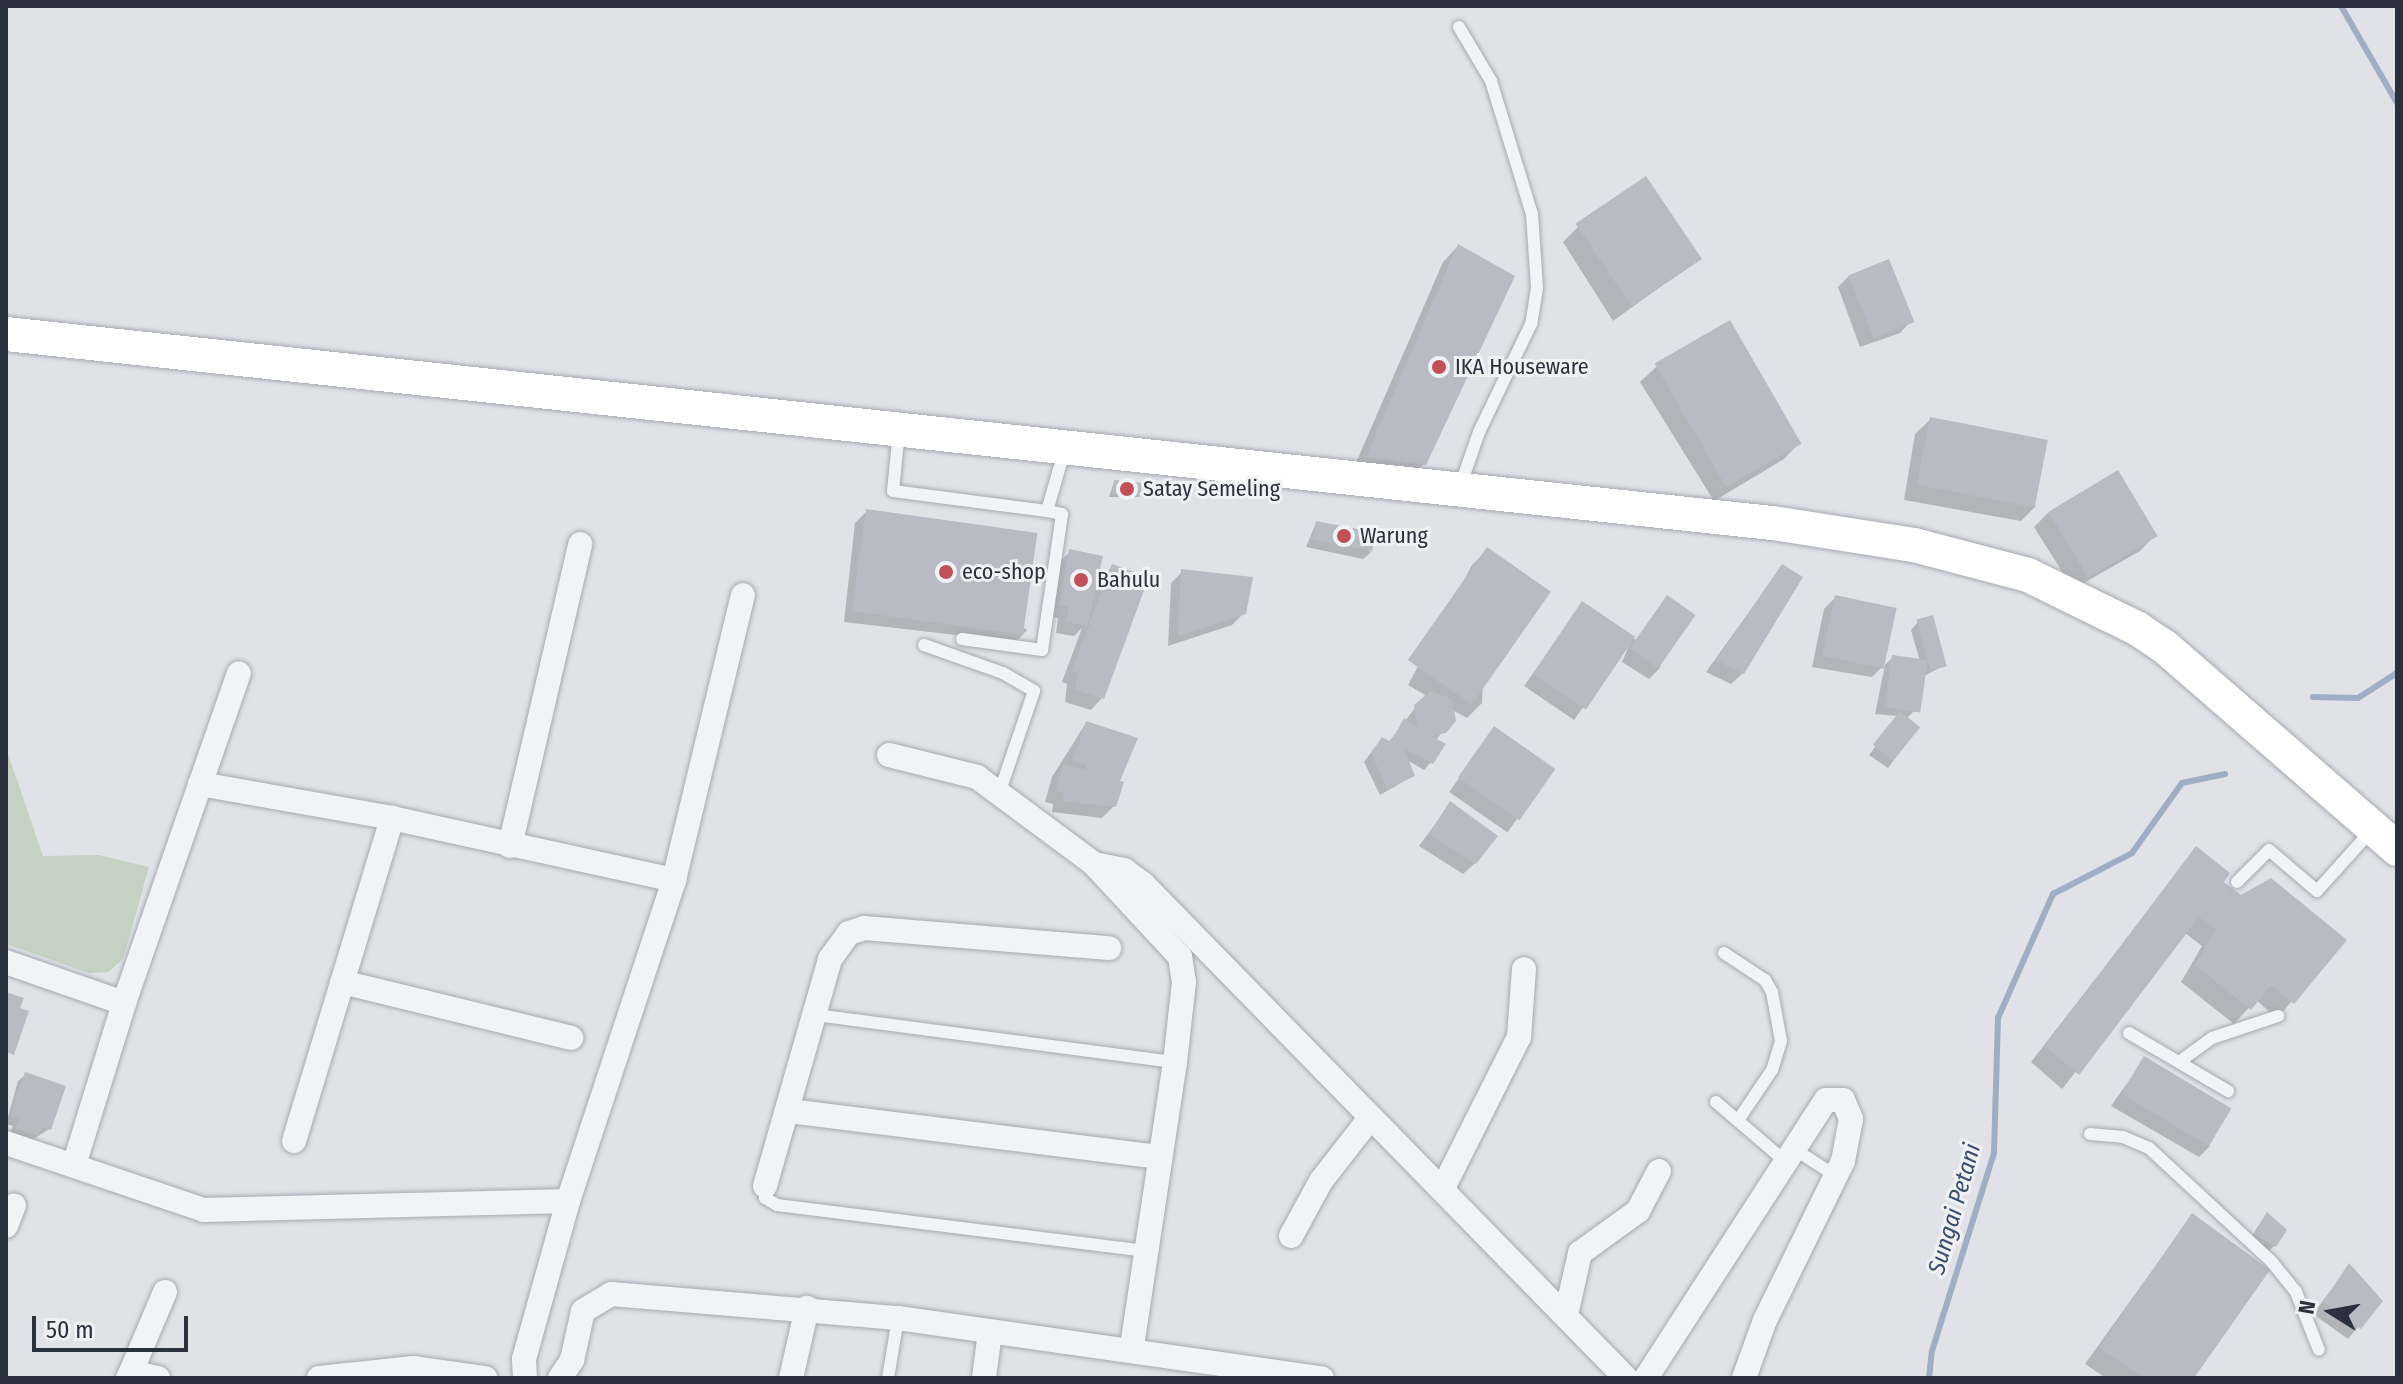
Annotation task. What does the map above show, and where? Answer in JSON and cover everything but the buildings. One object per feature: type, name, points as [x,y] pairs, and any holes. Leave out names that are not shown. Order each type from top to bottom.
[{"type":"main road","points":[[6,334],[1773,523],[1914,545],[2028,575],[2113,614],[2165,647],[2385,839]]},
{"type":"street","points":[[510,846],[580,544]]},
{"type":"street","points":[[525,1378],[533,1324],[568,1201],[674,880],[743,595]]},
{"type":"street","points":[[74,1165],[124,1003],[239,673]]},
{"type":"street","points":[[889,755],[962,770],[999,794],[1094,864],[1180,957],[1184,982],[1175,1062],[1132,1347]]},
{"type":"street","points":[[200,784],[392,818],[674,880]]},
{"type":"street","points":[[294,1141],[392,818]]},
{"type":"street","points":[[1094,864],[1124,870],[1143,884],[1626,1378]]},
{"type":"street","points":[[765,1186],[835,949],[849,933],[864,928],[1109,948]]},
{"type":"street","points":[[6,962],[124,1003]]},
{"type":"street","points":[[1442,1190],[1519,1037],[1524,969]]},
{"type":"street","points":[[342,982],[571,1038]]},
{"type":"street","points":[[1646,1378],[1826,1100],[1843,1100],[1848,1106],[1850,1131],[1836,1176],[1765,1320],[1744,1378]]},
{"type":"street","points":[[789,1111],[1160,1157]]},
{"type":"street","points":[[1291,1236],[1321,1181],[1370,1118]]},
{"type":"street","points":[[6,1143],[74,1165],[166,1201],[204,1210],[568,1201]]},
{"type":"street","points":[[1566,1315],[1580,1253],[1638,1211],[1659,1171]]},
{"type":"street","points":[[158,1378],[130,1375],[165,1292]]},
{"type":"street","points":[[560,1378],[572,1360],[583,1311],[611,1294],[898,1318],[990,1332],[1132,1347],[1322,1378]]},
{"type":"street","points":[[791,1378],[807,1308]]},
{"type":"street","points":[[984,1378],[990,1332]]},
{"type":"street","points":[[319,1378],[413,1368],[485,1378]]},
{"type":"lane","points":[[1459,27],[1491,81],[1532,214],[1537,288],[1531,324],[1467,459],[1460,490]]},
{"type":"lane","points":[[899,431],[893,491],[1062,514],[1042,650],[962,639]]},
{"type":"lane","points":[[1047,511],[1065,448]]},
{"type":"lane","points":[[924,645],[1003,673],[1034,691],[999,794]]},
{"type":"lane","points":[[2237,882],[2269,850],[2317,891],[2385,839]]},
{"type":"lane","points":[[1724,953],[1765,980],[1772,992],[1781,1041],[1772,1070],[1739,1119]]},
{"type":"lane","points":[[816,1015],[1175,1062]]},
{"type":"lane","points":[[2179,1062],[2212,1038],[2278,1016]]},
{"type":"lane","points":[[2129,1033],[2228,1091]]},
{"type":"lane","points":[[1716,1102],[1790,1156],[1836,1176]]},
{"type":"lane","points":[[2090,1134],[2123,1137],[2149,1148],[2271,1261],[2296,1292],[2319,1350]]},
{"type":"lane","points":[[765,1186],[765,1198],[777,1205],[1148,1251]]},
{"type":"lane","points":[[888,1378],[898,1318]]},
{"type":"green space","points":[[6,748],[43,856],[98,855],[149,867],[123,959],[108,972],[89,973],[6,944]]},
{"type":"waterway","name":"Sungai Petani","points":[[2341,6],[2397,103]]},
{"type":"waterway","name":"Sungai Petani","points":[[2313,697],[2358,698],[2397,673]]},
{"type":"waterway","name":"Sungai Petani","points":[[1929,1378],[1932,1351],[1994,1153],[1998,1018],[2053,894],[2132,853],[2182,783],[2225,774]]},
{"type":"place","name":"IKA Houseware","points":[[1439,367]]},
{"type":"place","name":"Satay Semeling","points":[[1127,489]]},
{"type":"place","name":"Warung","points":[[1344,536]]},
{"type":"place","name":"eco-shop","points":[[946,572]]},
{"type":"place","name":"Bahulu","points":[[1081,580]]}]
